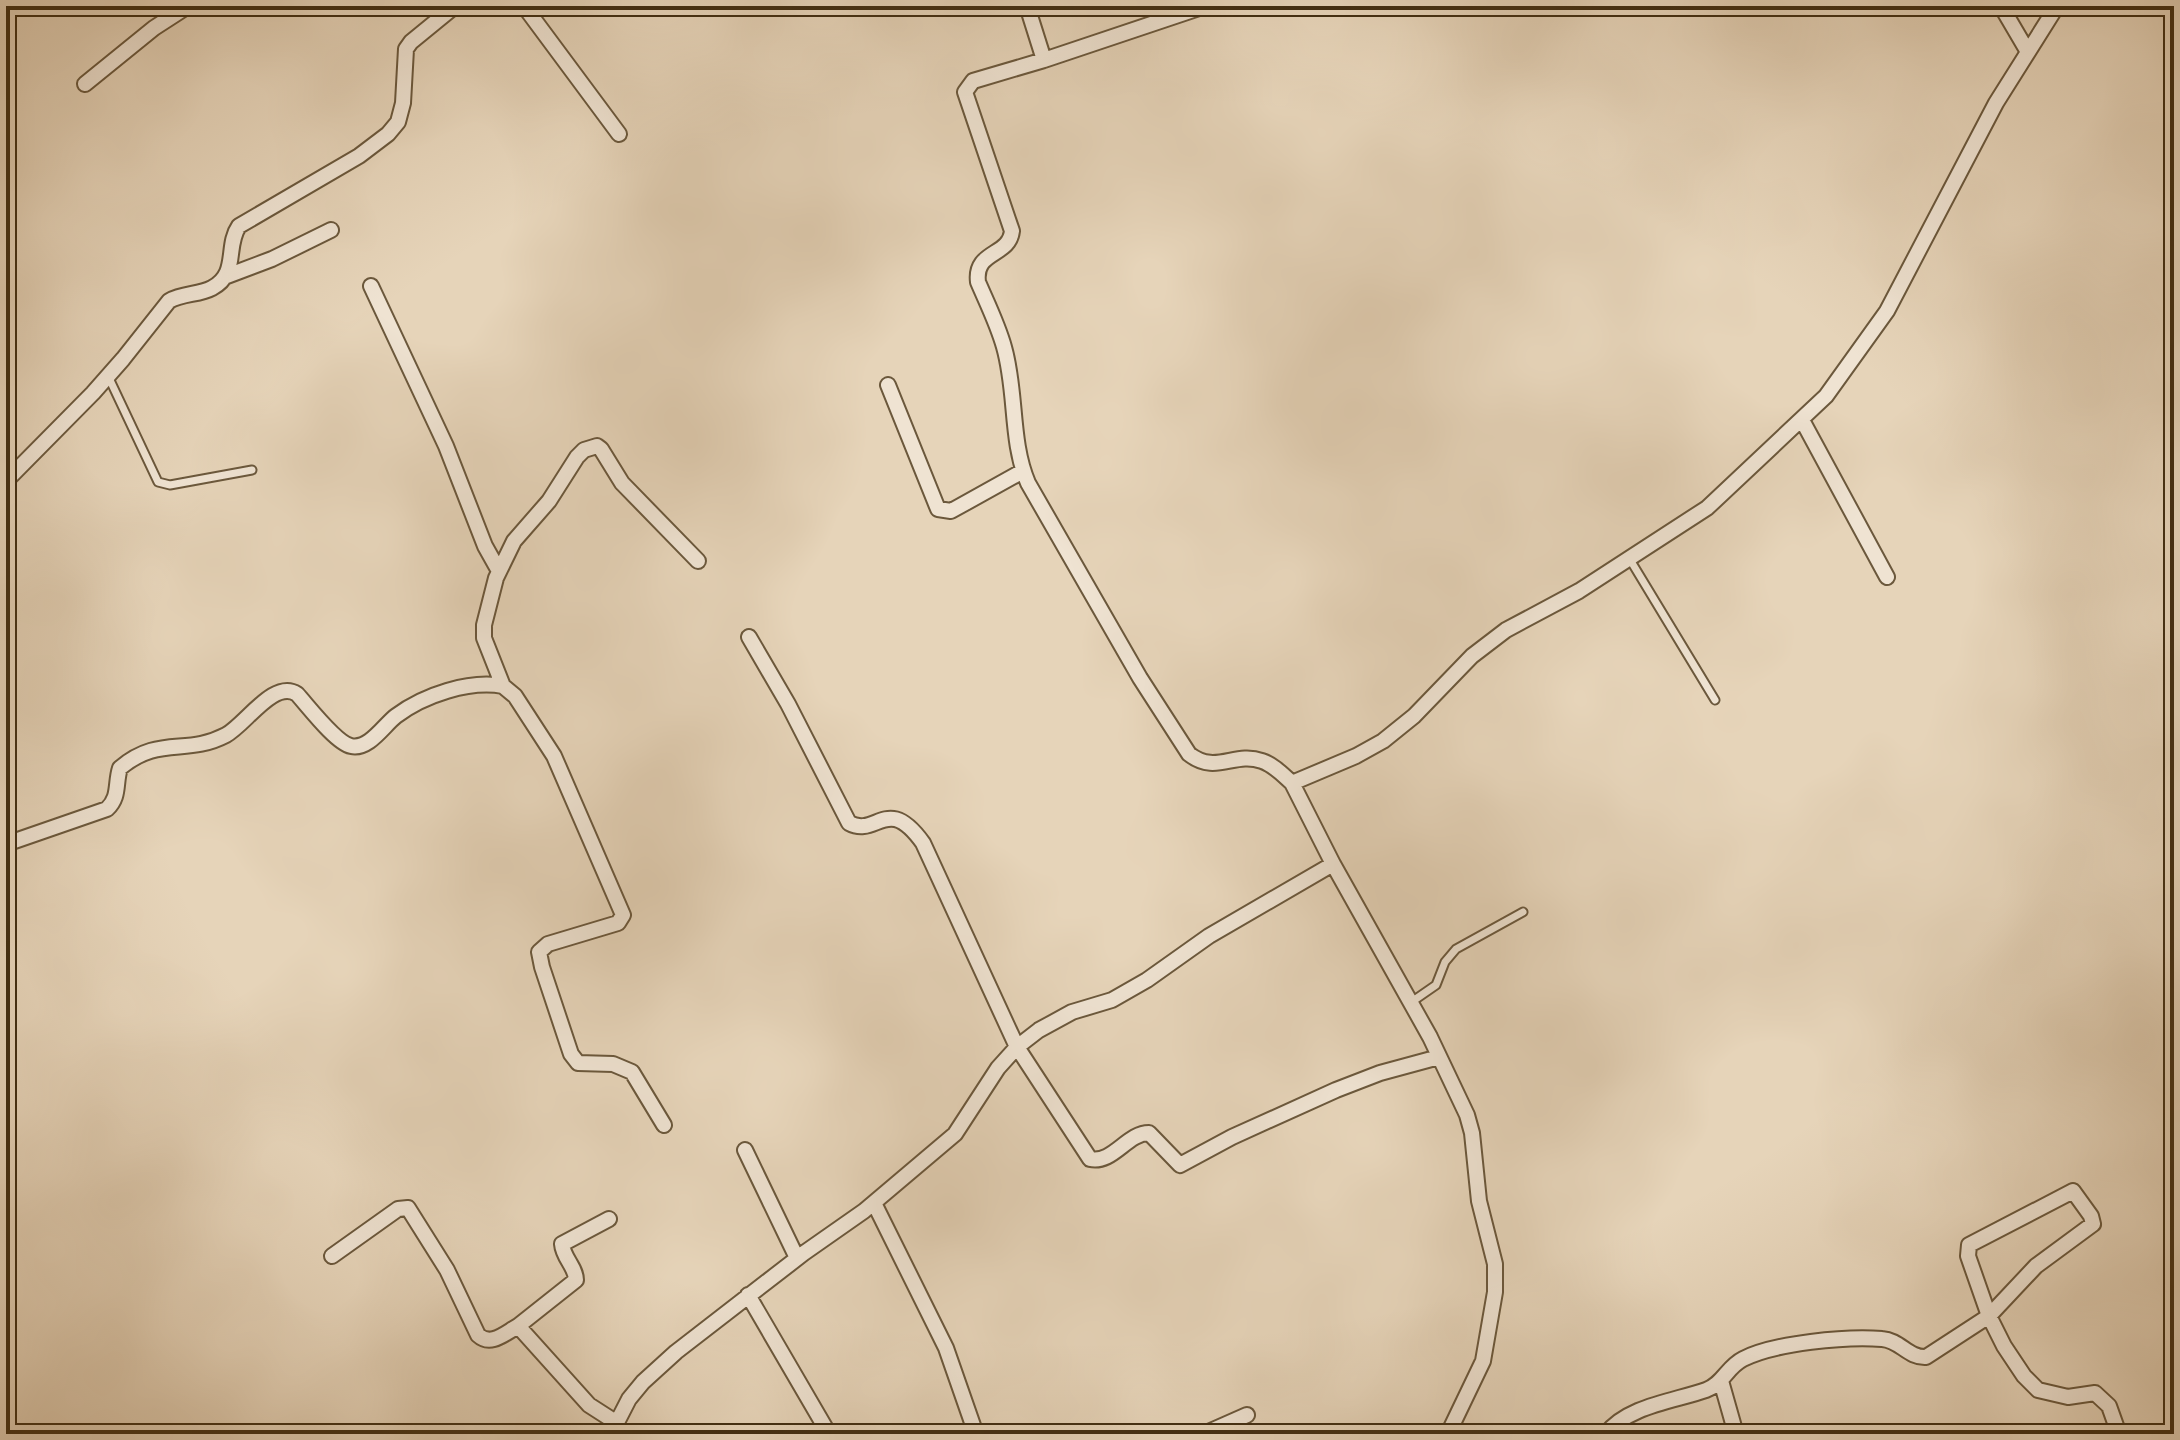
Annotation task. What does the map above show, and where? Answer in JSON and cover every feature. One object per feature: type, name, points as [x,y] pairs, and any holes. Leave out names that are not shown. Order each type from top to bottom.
[{"type":"street","points":[[85,84],[154,28],[188,6]]},
{"type":"street","points":[[227,276],[233,236],[243,221],[279,204],[359,156],[388,134],[398,122],[403,103],[406,49],[455,6]]},
{"type":"street","points":[[524,6],[619,134]]},
{"type":"street","points":[[1027,6],[1044,60]]},
{"type":"street","points":[[1205,6],[978,79],[968,85],[965,92],[1012,231],[1004,247],[980,263],[978,282],[1004,347],[1023,471],[1140,678],[1189,754],[1199,762],[1211,764],[1248,758],[1262,761],[1276,768],[1292,783],[1439,1057],[1472,1133],[1479,1201],[1495,1264],[1495,1292],[1483,1361],[1448,1434]]},
{"type":"street","points":[[2001,6],[2028,52]]},
{"type":"street","points":[[1292,783],[1383,741],[1414,716],[1472,656],[1506,630],[1579,591],[1707,508],[1826,396],[1887,311],[1951,184],[2057,6]]},
{"type":"street","points":[[6,481],[108,376],[169,301],[213,288],[227,276],[299,248],[331,230]]},
{"type":"street","points":[[371,286],[446,446],[480,534],[499,571]]},
{"type":"street","points":[[888,385],[938,509],[951,511],[1023,471]]},
{"type":"street","points":[[1802,420],[1887,577]]},
{"type":"street","points":[[664,1125],[632,1072],[613,1064],[578,1063],[571,1054],[539,952],[548,944],[618,923],[623,915],[554,756],[515,696],[503,686],[484,638],[484,625],[499,571],[514,541],[549,501],[577,457],[591,446],[601,449],[622,483],[698,561]]},
{"type":"street","points":[[749,637],[788,704],[849,823],[861,826],[887,817],[896,818],[913,829],[923,843],[1017,1047],[1090,1159],[1104,1158],[1139,1135],[1149,1133],[1180,1165],[1232,1137],[1336,1090],[1380,1073],[1439,1057]]},
{"type":"street","points":[[6,844],[107,809],[117,794],[120,768],[127,762],[154,748],[211,742],[230,733],[279,691],[297,694],[340,740],[349,746],[359,746],[397,715],[419,703],[469,686],[503,686]]},
{"type":"street","points":[[518,1326],[589,1405],[614,1428],[629,1399],[643,1382],[748,1295],[874,1203],[955,1134],[998,1068],[1017,1047],[1057,1018],[1112,1000],[1147,980],[1209,936],[1333,864]]},
{"type":"street","points":[[745,1150],[797,1258]]},
{"type":"street","points":[[1606,1434],[1622,1419],[1712,1388],[1739,1360],[1759,1352],[1813,1342],[1883,1339],[1900,1345],[1911,1354],[1926,1357],[1989,1316],[2036,1266],[2093,1224],[2076,1193],[2066,1193],[1969,1245],[1968,1256],[1989,1316],[2024,1376],[2038,1390],[2068,1397],[2095,1393],[2109,1406],[2119,1434]]},
{"type":"street","points":[[874,1203],[946,1348],[976,1434]]},
{"type":"street","points":[[332,1256],[398,1209],[408,1208],[447,1270],[478,1335],[492,1341],[518,1326],[576,1280],[562,1244],[609,1219]]},
{"type":"street","points":[[748,1295],[829,1434]]},
{"type":"street","points":[[1721,1381],[1736,1434]]},
{"type":"street","points":[[1204,1434],[1247,1415]]},
{"type":"lane","points":[[108,376],[158,482],[170,485],[252,470]]},
{"type":"lane","points":[[1629,558],[1715,700]]},
{"type":"lane","points":[[1410,1003],[1436,985],[1445,962],[1456,949],[1523,912]]}]
